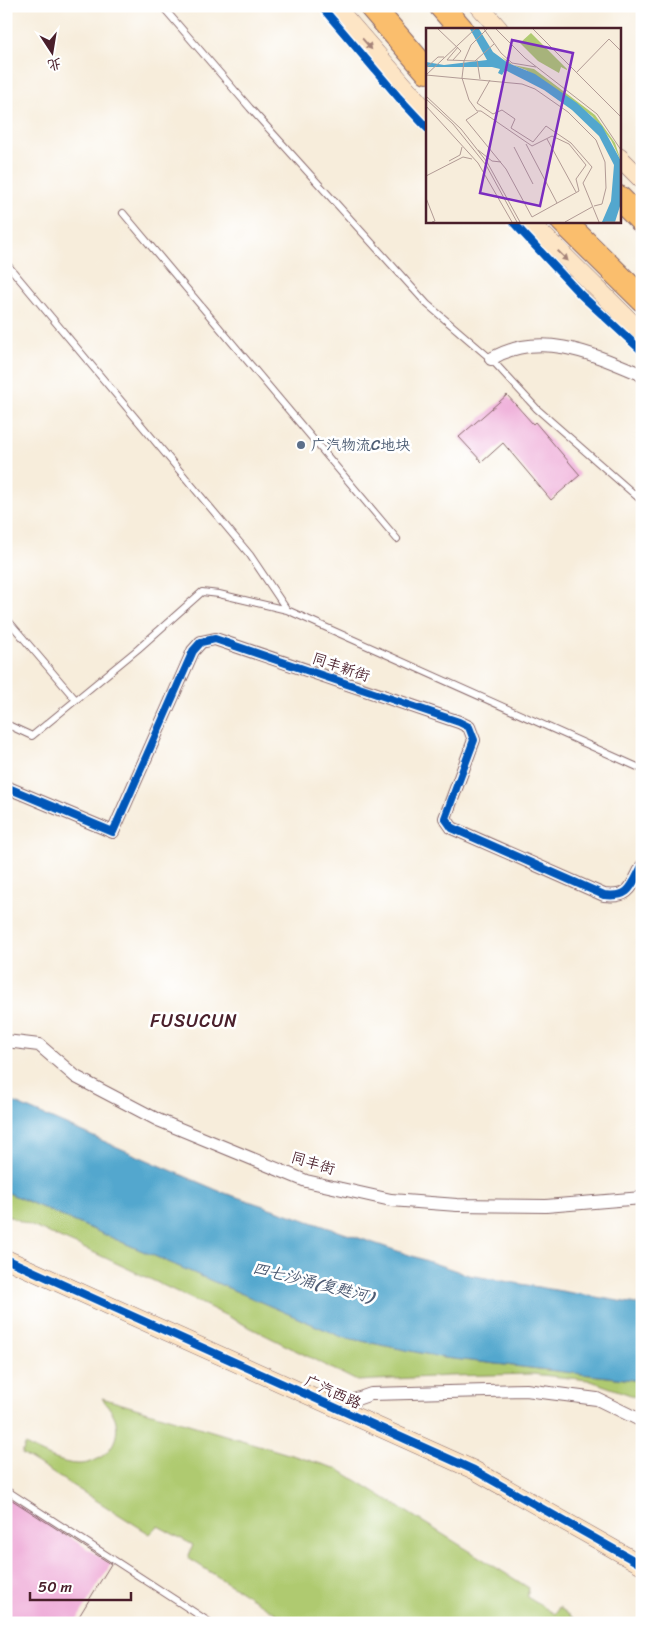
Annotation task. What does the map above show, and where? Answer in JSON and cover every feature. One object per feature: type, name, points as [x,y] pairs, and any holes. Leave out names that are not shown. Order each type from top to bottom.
[{"type":"highway","points":[[371,6],[426,70]]},
{"type":"highway","points":[[442,6],[460,28]]},
{"type":"highway","points":[[620,199],[642,221]]},
{"type":"highway","points":[[564,222],[642,299]]},
{"type":"street","points":[[335,6],[426,111]]},
{"type":"street","points":[[479,6],[498,28]]},
{"type":"street","points":[[620,158],[642,180]]},
{"type":"street","points":[[530,222],[642,333]]},
{"type":"street","points":[[491,359],[505,351],[526,346],[557,346],[597,355],[638,372],[642,376]]},
{"type":"street","name":"同丰新街","points":[[6,787],[113,832],[193,651],[201,642],[215,639],[460,722],[469,727],[474,740],[445,818],[452,828],[604,895],[618,896],[629,890],[642,866]]},
{"type":"street","name":"同丰街","points":[[6,1041],[39,1045],[76,1077],[158,1120],[306,1181],[391,1200],[457,1205],[546,1206],[642,1198]]},
{"type":"street","name":"广汽西路","points":[[6,1259],[474,1470],[642,1565]]},
{"type":"street","points":[[334,1407],[371,1394],[526,1390],[597,1399],[642,1421]]},
{"type":"lane","points":[[162,6],[250,108],[427,304],[491,359],[537,409],[642,501]]},
{"type":"lane","points":[[123,212],[397,539]]},
{"type":"lane","points":[[6,263],[250,554],[287,610]]},
{"type":"lane","points":[[6,724],[32,736],[138,649],[202,592],[219,594],[287,610],[642,769]]},
{"type":"lane","points":[[6,618],[76,700]]},
{"type":"lane","points":[[6,1490],[211,1623]]},
{"type":"green space","points":[[6,1192],[342,1337],[445,1358],[642,1381],[642,1399],[588,1380],[532,1374],[357,1381],[211,1308],[97,1254],[6,1215]]},
{"type":"green space","points":[[102,1398],[338,1469],[529,1588],[527,1597],[555,1614],[559,1607],[580,1623],[291,1623],[188,1558],[193,1545],[158,1526],[150,1534],[22,1454],[25,1445],[51,1457],[77,1464],[94,1461],[101,1457],[112,1446],[117,1430],[114,1416]]},
{"type":"water","name":"四七沙涌(复甦河)","points":[[6,1099],[219,1191],[469,1275],[642,1305],[642,1381],[445,1358],[342,1337],[6,1192]]},
{"type":"building","points":[[507,395],[533,424],[535,422],[580,475],[551,500],[503,443],[482,462],[459,437]]},
{"type":"building","points":[[6,1496],[111,1564],[75,1623],[6,1623]]},
{"type":"cycle path","points":[[321,6],[426,127]]},
{"type":"cycle path","points":[[513,222],[580,294],[642,351]]},
{"type":"cycle path","points":[[6,787],[113,832],[193,651],[201,642],[215,639],[469,727],[474,740],[445,818],[452,828],[604,895],[619,895],[629,890],[642,866]]},
{"type":"cycle path","points":[[6,1259],[474,1470],[642,1565]]},
{"type":"place","name":"广汽物流C地块","points":[[301,445]]},
{"type":"district","name":"FUSUCUN","points":[[194,1021]]}]
